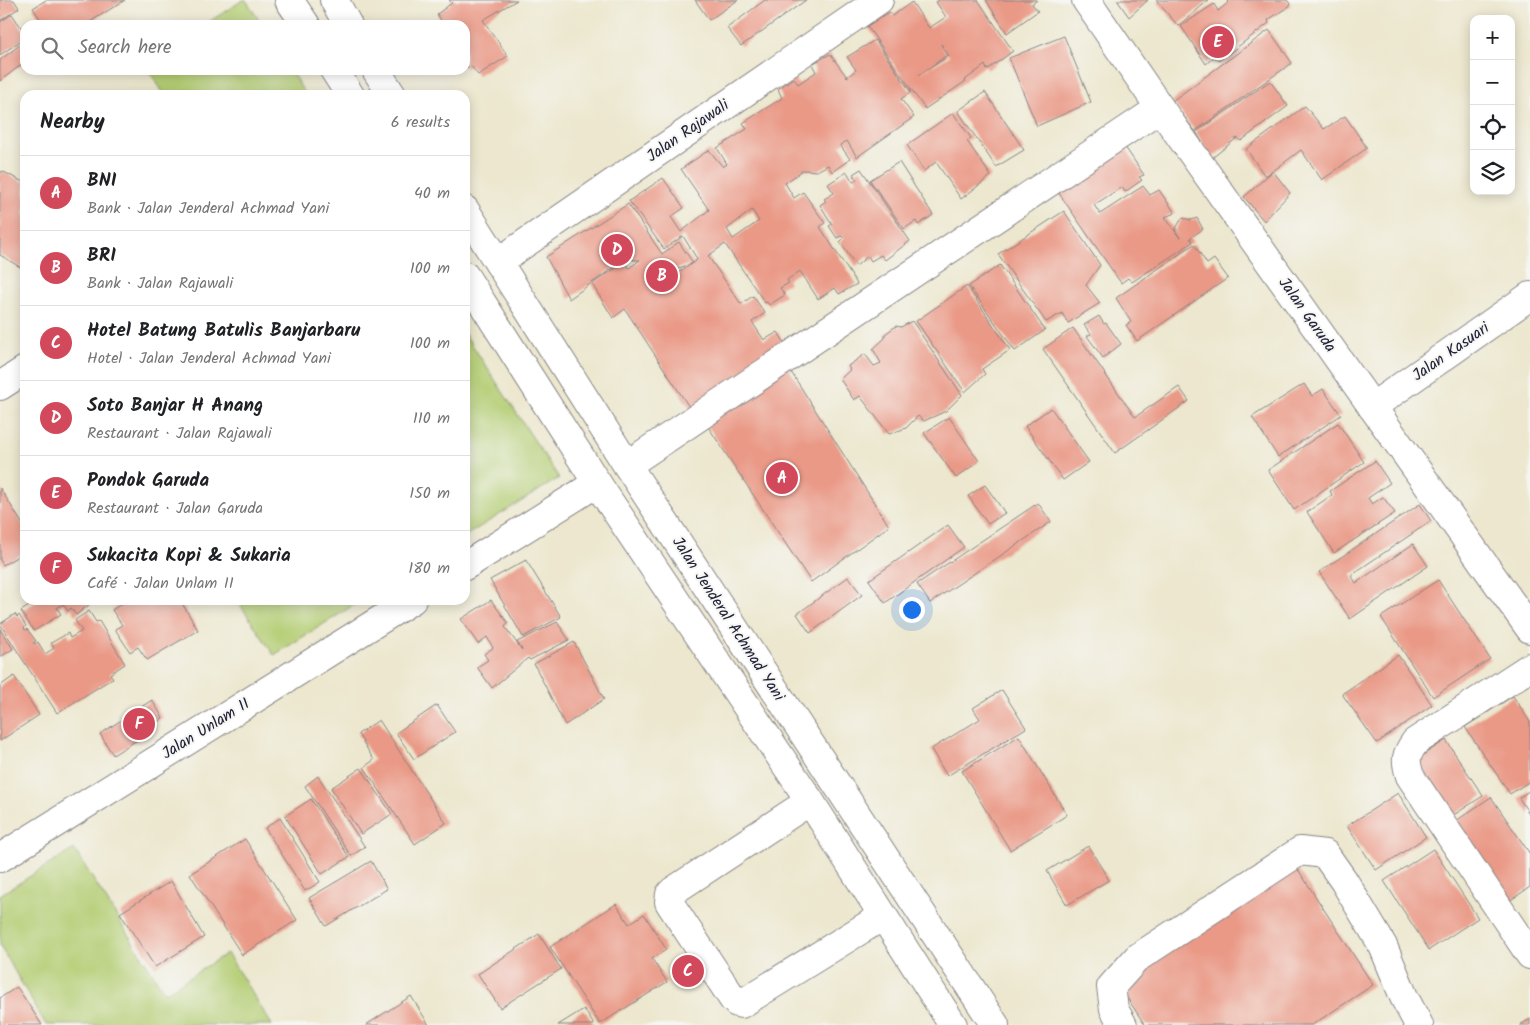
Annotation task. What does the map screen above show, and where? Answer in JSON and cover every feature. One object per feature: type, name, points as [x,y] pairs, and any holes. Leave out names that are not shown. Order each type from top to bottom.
[{"type":"main road","points":[[290,0],[303,20]]},
{"type":"main road","points":[[334,0],[345,20]]},
{"type":"main road","name":"Jalan Rajawali","points":[[498,262],[879,0]]},
{"type":"main road","name":"Jalan Garuda","points":[[1086,0],[1160,108],[1530,629]]},
{"type":"main road","points":[[337,75],[347,90]]},
{"type":"main road","points":[[379,75],[389,90]]},
{"type":"main road","points":[[627,465],[1160,108]]},
{"type":"main road","name":"Jalan Jenderal Achmad Yani","points":[[470,218],[627,465],[995,1025]]},
{"type":"main road","name":"Jalan Jenderal Achmad Yani","points":[[470,284],[597,484],[810,801],[952,1025]]},
{"type":"main road","name":"Jalan Kasuari","points":[[1372,407],[1530,296]]},
{"type":"main road","points":[[0,386],[20,373]]},
{"type":"main road","points":[[470,563],[597,484]]},
{"type":"main road","name":"Jalan Unlam II","points":[[0,858],[404,605]]},
{"type":"main road","points":[[1530,667],[1415,742],[1408,752],[1405,763],[1410,776],[1530,955]]},
{"type":"main road","points":[[810,801],[673,891],[670,894],[669,902],[733,999],[736,1003],[741,1004],[883,916]]},
{"type":"main road","points":[[1123,1025],[1114,1009],[1111,987],[1137,958],[1300,851],[1324,854],[1344,881],[1384,946],[1404,997],[1419,1025]]},
{"type":"green space","points":[[243,0],[246,0],[259,20],[212,20]]},
{"type":"green space","points":[[151,75],[293,75],[303,90],[162,90]]},
{"type":"green space","points":[[470,342],[559,478],[470,533]]},
{"type":"green space","points":[[240,605],[354,605],[274,655]]},
{"type":"green space","points":[[74,849],[165,993],[227,953],[272,1025],[46,1025],[0,946],[0,895]]},
{"type":"building","points":[[0,0],[14,0],[19,8],[0,21]]},
{"type":"building","points":[[46,0],[125,0],[93,20],[41,20],[33,8]]},
{"type":"building","points":[[449,0],[517,0],[483,20],[508,56],[478,75],[470,66],[470,20],[441,20],[437,14],[452,3]]},
{"type":"building","points":[[695,0],[738,0],[709,20]]},
{"type":"building","points":[[765,0],[806,0],[741,46],[727,28]]},
{"type":"building","points":[[939,0],[978,0],[1013,51],[987,70],[985,65],[966,81],[925,109],[867,26],[890,12],[892,16],[912,2],[929,28],[946,17],[936,2]],"holes":[[[941,44],[949,56],[919,75],[947,55]]]},
{"type":"building","points":[[986,0],[1037,0],[1032,4],[1038,11],[1007,33]]},
{"type":"building","points":[[1117,0],[1148,0],[1129,17]]},
{"type":"building","points":[[1156,0],[1209,0],[1178,26]]},
{"type":"building","points":[[1227,0],[1287,0],[1291,5],[1268,20],[1269,23],[1219,61],[1214,57],[1206,64],[1181,26],[1214,4],[1218,11],[1229,2]]},
{"type":"building","points":[[12,14],[20,26],[20,41],[0,55],[0,22]]},
{"type":"building","points":[[1269,30],[1292,63],[1195,131],[1172,101]]},
{"type":"building","points":[[1064,36],[1091,102],[1037,126],[1009,58]]},
{"type":"building","points":[[875,40],[911,92],[901,99],[914,117],[857,157],[847,141],[840,145],[850,159],[832,172],[828,165],[817,171],[803,170],[785,183],[794,198],[803,192],[825,223],[820,227],[857,284],[839,294],[835,288],[818,299],[800,271],[787,280],[789,283],[780,288],[785,295],[769,305],[767,302],[765,303],[725,244],[708,256],[741,304],[753,296],[765,313],[752,322],[764,340],[778,332],[789,350],[693,413],[625,309],[613,318],[592,284],[625,262],[629,268],[640,260],[633,260],[630,256],[569,299],[546,257],[628,204],[662,254],[679,242],[693,263],[679,268],[669,277],[654,282],[656,287],[695,262],[697,259],[683,236],[664,249],[629,201],[663,178],[684,208],[671,217],[681,232],[709,210],[681,169],[709,150],[723,167],[727,164],[717,148],[747,129],[743,123],[782,98],[778,89],[794,78],[798,84],[816,72],[812,64],[830,54],[847,77],[856,70],[847,57]],"holes":[[[752,210],[759,221],[733,239],[727,229]]]},
{"type":"building","points":[[20,45],[20,66],[0,81],[0,60]]},
{"type":"building","points":[[1270,81],[1288,106],[1241,141],[1237,138],[1212,158],[1196,132]]},
{"type":"building","points":[[985,92],[1024,150],[996,167],[958,111]]},
{"type":"building","points":[[1305,106],[1324,129],[1345,116],[1367,148],[1322,180],[1301,150],[1265,176],[1246,149]]},
{"type":"building","points":[[953,113],[971,138],[967,141],[991,176],[961,199],[936,162],[924,171],[907,145]]},
{"type":"building","points":[[1123,144],[1144,175],[1139,177],[1142,180],[1125,192],[1122,187],[1094,205],[1100,214],[1143,186],[1150,195],[1159,190],[1175,213],[1165,217],[1180,238],[1175,230],[1182,218],[1192,220],[1197,218],[1203,229],[1190,238],[1193,242],[1132,282],[1128,278],[1121,283],[1056,189]]},
{"type":"building","points":[[899,162],[933,215],[918,225],[916,221],[904,229],[870,180]]},
{"type":"building","points":[[861,169],[910,241],[885,260],[881,255],[871,261],[868,256],[856,266],[840,242],[844,238],[841,236],[837,238],[829,226],[832,224],[820,205],[826,201],[824,199],[834,193],[828,184],[847,172],[853,182],[857,180],[853,174]]},
{"type":"building","points":[[2,171],[20,180],[20,267],[0,255],[0,175]]},
{"type":"building","points":[[1273,171],[1290,193],[1264,221],[1244,197]]},
{"type":"building","points":[[1064,211],[1100,265],[1086,285],[1100,303],[1068,323],[1062,313],[1046,322],[998,254]]},
{"type":"building","points":[[1194,244],[1207,264],[1214,259],[1228,278],[1137,341],[1126,325],[1131,322],[1116,298]]},
{"type":"building","points":[[1000,265],[1045,330],[1015,351],[969,286]]},
{"type":"building","points":[[967,286],[1010,350],[982,369],[985,374],[965,392],[916,321]]},
{"type":"building","points":[[1099,316],[1121,344],[1103,358],[1087,336],[1091,334],[1084,325]]},
{"type":"building","points":[[912,321],[962,395],[946,411],[924,421],[918,416],[906,428],[889,434],[860,396],[854,400],[840,379],[850,370],[848,366],[865,354],[874,366],[881,363],[873,349],[885,338],[885,334],[896,326],[901,327]]},
{"type":"building","points":[[1073,328],[1135,417],[1179,387],[1189,401],[1115,453],[1043,349]]},
{"type":"building","points":[[786,364],[889,526],[811,582],[703,419]]},
{"type":"building","points":[[1304,384],[1312,396],[1323,389],[1341,415],[1278,457],[1252,417]]},
{"type":"building","points":[[1051,408],[1089,462],[1063,480],[1025,426]]},
{"type":"building","points":[[949,417],[979,461],[956,478],[924,433]]},
{"type":"building","points":[[1338,423],[1364,462],[1294,510],[1268,470]]},
{"type":"building","points":[[1375,461],[1390,483],[1368,498],[1372,504],[1383,497],[1395,513],[1334,553],[1307,512],[1332,495],[1330,491]]},
{"type":"building","points":[[985,485],[1005,513],[988,524],[968,496]]},
{"type":"building","points":[[0,488],[20,520],[20,555],[3,565],[0,560]]},
{"type":"building","points":[[1038,503],[1051,522],[930,603],[917,584]]},
{"type":"building","points":[[1420,504],[1431,521],[1351,575],[1356,583],[1413,544],[1428,566],[1350,619],[1319,572]]},
{"type":"building","points":[[948,525],[964,547],[885,603],[869,580]]},
{"type":"building","points":[[526,560],[561,617],[523,637],[490,580]]},
{"type":"building","points":[[848,577],[862,595],[810,633],[797,614]]},
{"type":"building","points":[[1438,580],[1490,659],[1433,697],[1381,617]]},
{"type":"building","points":[[491,600],[508,623],[505,627],[522,650],[517,642],[557,622],[569,640],[530,660],[528,658],[492,688],[477,667],[488,660],[484,654],[493,648],[487,637],[478,644],[461,619]]},
{"type":"building","points":[[31,605],[62,605],[57,608],[61,614],[34,631],[21,611]]},
{"type":"building","points":[[64,605],[89,605],[76,615],[71,608],[68,611]]},
{"type":"building","points":[[120,605],[183,605],[198,630],[147,660],[138,647],[130,652],[115,629],[122,625],[112,610]]},
{"type":"building","points":[[89,611],[96,622],[99,621],[125,664],[110,674],[113,678],[57,713],[0,624],[15,614],[17,617],[19,615],[26,626],[25,630],[27,629],[36,641],[33,643],[38,642],[45,654],[54,648],[51,643],[68,633],[70,638],[82,631],[75,620]]},
{"type":"building","points":[[0,629],[13,649],[0,657]]},
{"type":"building","points":[[574,642],[604,699],[565,725],[534,664]]},
{"type":"building","points":[[1398,655],[1432,705],[1377,743],[1342,694]]},
{"type":"building","points":[[14,676],[39,715],[0,741],[0,686]]},
{"type":"building","points":[[1002,690],[1026,728],[947,776],[931,749],[980,719],[973,708]]},
{"type":"building","points":[[1513,696],[1530,722],[1530,781],[1510,794],[1465,727]]},
{"type":"building","points":[[152,700],[163,718],[157,722],[155,718],[151,720],[156,728],[113,755],[100,734]]},
{"type":"building","points":[[437,705],[455,732],[414,759],[396,733]]},
{"type":"building","points":[[379,720],[446,823],[415,844],[364,767],[374,760],[358,734]]},
{"type":"building","points":[[1019,736],[1067,815],[1010,850],[962,771]]},
{"type":"building","points":[[1446,740],[1483,796],[1449,818],[1412,762]]},
{"type":"building","points":[[361,768],[392,814],[361,834],[331,788]]},
{"type":"building","points":[[318,776],[365,847],[351,856],[305,786]]},
{"type":"building","points":[[1530,790],[1530,815],[1519,798]]},
{"type":"building","points":[[1398,793],[1426,837],[1376,870],[1347,826]]},
{"type":"building","points":[[1491,797],[1530,854],[1530,887],[1502,906],[1447,827]]},
{"type":"building","points":[[311,799],[349,857],[322,874],[285,816]]},
{"type":"building","points":[[280,818],[320,882],[305,891],[265,828]]},
{"type":"building","points":[[245,839],[297,920],[242,955],[190,874]]},
{"type":"building","points":[[1088,846],[1109,880],[1067,905],[1047,871]]},
{"type":"building","points":[[1433,849],[1478,918],[1429,950],[1384,881]]},
{"type":"building","points":[[371,861],[387,889],[326,926],[309,898]]},
{"type":"building","points":[[1297,868],[1373,985],[1312,1025],[1145,1025],[1118,984]]},
{"type":"building","points":[[171,881],[204,937],[155,967],[120,913]]},
{"type":"building","points":[[616,904],[629,924],[644,914],[666,949],[652,959],[667,982],[600,1024],[550,947]]},
{"type":"building","points":[[539,934],[561,969],[500,1008],[478,974]]},
{"type":"building","points":[[17,987],[42,1025],[0,1025],[0,998]]},
{"type":"building","points":[[411,996],[429,1025],[366,1025]]},
{"type":"building","points":[[584,1009],[594,1025],[558,1025]]},
{"type":"building","points":[[1530,1019],[1530,1025],[1520,1025]]},
{"type":"place","name":"Pondok Garuda","points":[[1218,42]]},
{"type":"place","name":"Soto Banjar H Anang","points":[[617,250]]},
{"type":"place","name":"BRI","points":[[662,276]]},
{"type":"place","name":"BNI","points":[[782,478]]},
{"type":"place","name":"Sukacita Kopi & Sukaria","points":[[139,724]]},
{"type":"place","name":"Hotel Batung Batulis Banjarbaru","points":[[688,971]]}]
